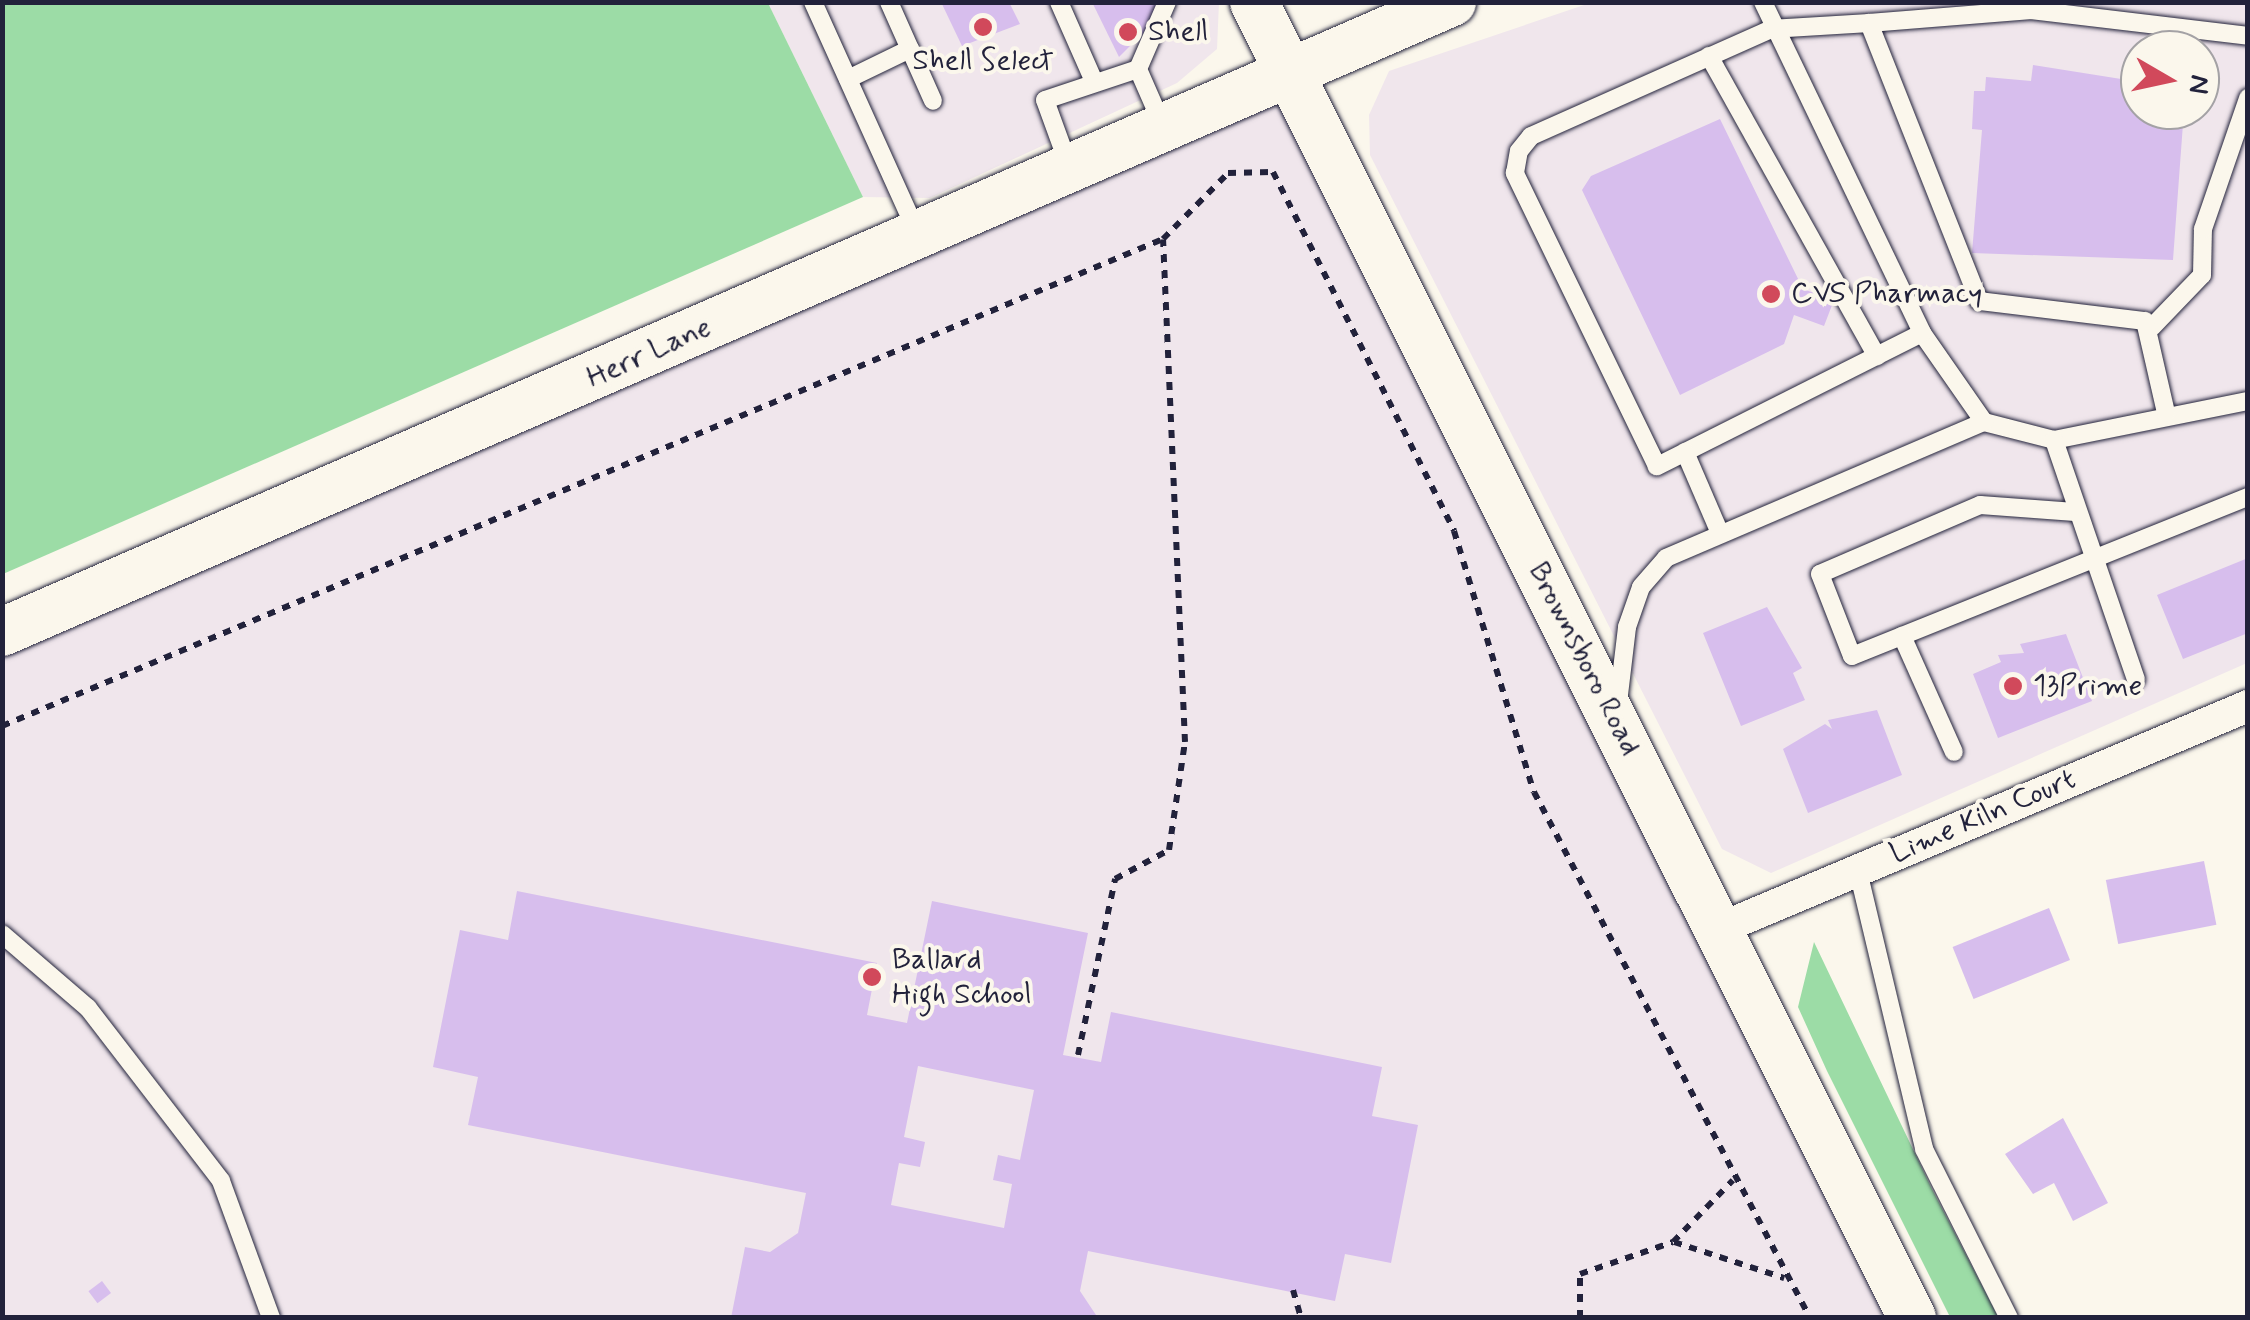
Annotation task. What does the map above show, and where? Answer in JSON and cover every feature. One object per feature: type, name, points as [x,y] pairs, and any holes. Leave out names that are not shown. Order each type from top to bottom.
[{"type":"main road","name":"Brownsboro Road","points":[[1254,2],[1296,78],[1912,1318]]},
{"type":"main road","name":"Herr Lane","points":[[2,632],[917,232],[1296,78],[1452,2]]},
{"type":"street","name":"Lime Kiln Court","points":[[1719,929],[2248,706]]},
{"type":"lane","points":[[812,2],[917,232]]},
{"type":"lane","points":[[889,2],[933,101]]},
{"type":"lane","points":[[1059,2],[1093,79]]},
{"type":"lane","points":[[1164,129],[1138,69],[1167,2]]},
{"type":"lane","points":[[1763,2],[1771,29],[1922,333],[1984,422]]},
{"type":"lane","points":[[1922,333],[1657,466],[1516,172],[1532,136],[1771,29],[2031,10],[2248,36]]},
{"type":"lane","points":[[1869,23],[1979,301],[2152,327]]},
{"type":"lane","points":[[848,79],[910,50]]},
{"type":"lane","points":[[1709,56],[1876,356]]},
{"type":"lane","points":[[1070,168],[1044,100],[1093,79],[1138,69]]},
{"type":"lane","points":[[2152,327],[2202,275],[2203,229],[2248,98]]},
{"type":"lane","points":[[2152,327],[2166,413]]},
{"type":"lane","points":[[1616,723],[1640,587],[1666,558],[1719,531],[1984,422],[2054,440],[2166,413],[2248,401]]},
{"type":"lane","points":[[2054,440],[2090,559],[2136,679]]},
{"type":"lane","points":[[1685,452],[1719,531]]},
{"type":"lane","points":[[2075,512],[1980,505],[1820,574],[1852,656],[2248,497]]},
{"type":"lane","points":[[1902,636],[1954,752]]},
{"type":"lane","points":[[1858,870],[1924,1149],[2010,1318]]},
{"type":"lane","points":[[2,934],[88,1008],[210,1166],[271,1318]]},
{"type":"path","points":[[2,726],[1163,238],[1228,173],[1273,172],[1454,531],[1534,792],[1784,1278],[1810,1318]]},
{"type":"path","points":[[1078,1055],[1114,879],[1169,850],[1185,742],[1163,238]]},
{"type":"path","points":[[1580,1318],[1580,1274],[1673,1242],[1733,1180]]},
{"type":"path","points":[[1673,1242],[1784,1278]]},
{"type":"path","points":[[1293,1290],[1301,1318]]},
{"type":"shaded area","points":[[1219,2],[1217,49],[1177,83],[930,198],[863,197],[768,3]]},
{"type":"shaded area","points":[[1590,3],[2247,3],[2247,663],[1771,873],[1722,849],[1370,155],[1369,115],[1389,71]]},
{"type":"shaded area","name":"Ballard High School","points":[[1297,78],[1911,1317],[3,1317],[2,636]]},
{"type":"green space","points":[[3,2],[768,3],[863,197],[3,574]]},
{"type":"green space","points":[[1814,942],[1998,1317],[1950,1317],[1827,1071],[1798,1007]]},
{"type":"building","name":"Shell Select","points":[[941,2],[1009,2],[1020,24],[962,46]]},
{"type":"building","name":"Shell","points":[[1092,2],[1155,2],[1161,15],[1119,57]]},
{"type":"building","points":[[2033,65],[2120,79],[2120,130],[2183,130],[2173,260],[1972,253],[1982,130],[1972,129],[1974,91],[1985,91],[1986,77],[2031,81]]},
{"type":"building","name":"CVS Pharmacy","points":[[1720,119],[1803,289],[1834,300],[1824,326],[1794,315],[1784,344],[1680,395],[1582,190],[1591,176]]},
{"type":"building","points":[[2248,558],[2248,633],[2183,659],[2157,595]]},
{"type":"building","points":[[1767,607],[1802,668],[1793,673],[1805,700],[1741,726],[1703,633]]},
{"type":"building","points":[[2066,634],[2092,701],[1998,738],[1973,674],[2001,662],[1998,655],[2024,653],[2020,644]]},
{"type":"building","points":[[1877,710],[1902,775],[1808,813],[1783,749],[1825,724],[1832,729],[1828,720]]},
{"type":"building","points":[[2204,861],[2216,925],[2118,944],[2106,880]]},
{"type":"building","points":[[517,891],[877,963],[867,1015],[907,1023],[932,901],[1088,933],[1063,1055],[1101,1062],[1111,1012],[1382,1067],[1372,1116],[1418,1125],[1391,1263],[1345,1254],[1335,1301],[1088,1251],[1080,1291],[1098,1318],[731,1318],[745,1247],[770,1252],[798,1233],[806,1193],[468,1125],[478,1077],[433,1067],[460,930],[508,940]],"holes":[[[918,1066],[1034,1090],[1020,1160],[998,1155],[993,1180],[1012,1184],[1004,1228],[891,1205],[899,1163],[920,1167],[925,1142],[904,1137]]]},
{"type":"building","points":[[2049,908],[2070,960],[1974,999],[1953,947]]},
{"type":"building","points":[[2063,1118],[2108,1203],[2073,1221],[2054,1183],[2033,1194],[2005,1154]]},
{"type":"building","points":[[102,1281],[111,1293],[97,1303],[88,1291]]},
{"type":"place","name":"Shell Select","points":[[983,27]]},
{"type":"place","name":"Shell","points":[[1128,32]]},
{"type":"place","name":"CVS Pharmacy","points":[[1771,294]]},
{"type":"place","name":"13Prime","points":[[2013,686]]},
{"type":"place","name":"Ballard High School","points":[[872,977]]}]
